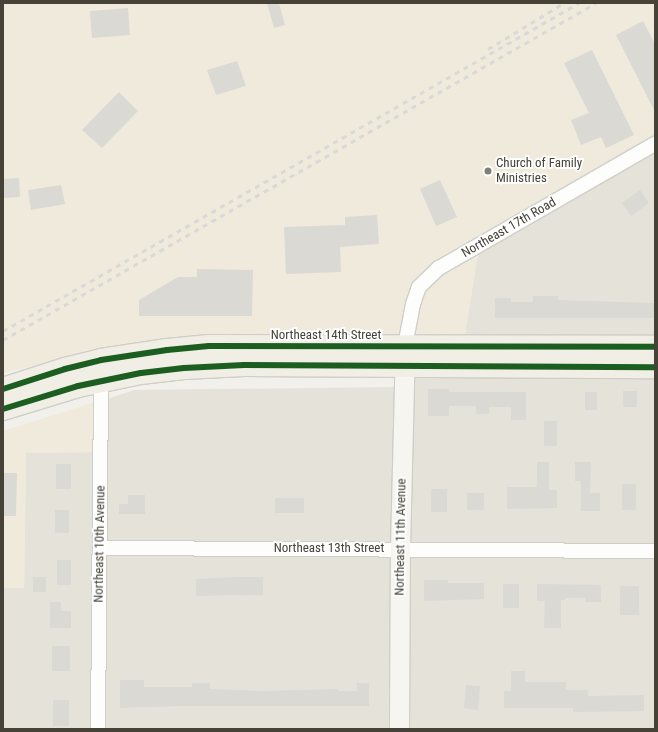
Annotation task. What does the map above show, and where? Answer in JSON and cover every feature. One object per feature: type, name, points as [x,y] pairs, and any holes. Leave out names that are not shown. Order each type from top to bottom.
[{"type":"main road","name":"Northeast 14th Street","points":[[3,409],[58,391],[101,370],[167,350],[209,346],[655,367]]},
{"type":"main road","name":"Northeast 14th Street","points":[[405,356],[655,347]]},
{"type":"main road","name":"Northeast 14th Street","points":[[3,389],[52,373],[101,370]]},
{"type":"street","name":"Northeast 17th Road","points":[[405,356],[413,304],[419,287],[439,268],[655,144]]},
{"type":"street","name":"Northeast 11th Avenue","points":[[399,729],[400,548],[405,356]]},
{"type":"street","name":"Northeast 10th Avenue","points":[[98,729],[101,370]]},
{"type":"street","name":"Northeast 13th Street","points":[[100,548],[400,548],[655,551]]},
{"type":"shaded area","points":[[3,3],[655,3],[655,137],[436,262],[400,339],[141,342],[3,373]]},
{"type":"shaded area","points":[[655,152],[655,341],[464,340],[478,253]]},
{"type":"shaded area","points":[[478,253],[464,340],[412,340],[418,306],[424,291],[442,274]]},
{"type":"shaded area","points":[[423,372],[655,373],[655,544],[406,542],[410,382]]},
{"type":"shaded area","points":[[398,387],[395,542],[106,541],[107,399],[134,390]]},
{"type":"shaded area","points":[[95,402],[95,452],[26,453],[24,588],[3,588],[3,431]]},
{"type":"shaded area","points":[[95,452],[92,729],[3,729],[3,588],[24,588],[26,453]]},
{"type":"shaded area","points":[[106,554],[394,555],[393,729],[104,729]]},
{"type":"shaded area","points":[[406,555],[655,558],[655,729],[405,729]]},
{"type":"building","points":[[267,3],[279,3],[285,25],[274,28]]},
{"type":"building","points":[[128,8],[130,35],[92,38],[90,11]]},
{"type":"building","points":[[643,21],[655,44],[655,112],[616,35]]},
{"type":"building","points":[[592,50],[634,135],[606,148],[601,137],[581,145],[571,120],[589,113],[564,63]]},
{"type":"building","points":[[237,61],[246,86],[216,95],[207,70]]},
{"type":"building","points":[[119,92],[138,111],[102,148],[82,130]]},
{"type":"building","points":[[19,178],[20,197],[3,198],[3,179]]},
{"type":"building","points":[[440,180],[457,217],[436,226],[420,189]]},
{"type":"building","points":[[61,185],[65,204],[31,210],[28,190]]},
{"type":"building","points":[[640,190],[649,203],[631,216],[622,203]]},
{"type":"building","points":[[377,215],[379,244],[340,247],[341,272],[286,274],[284,227],[345,225],[345,217]]},
{"type":"building","points":[[197,269],[253,270],[252,316],[139,316],[139,300],[178,277],[197,277]]},
{"type":"building","points":[[533,296],[558,296],[558,300],[655,303],[655,318],[495,318],[495,298],[511,298],[511,302],[533,302]]},
{"type":"building","points":[[428,389],[449,389],[449,392],[526,392],[526,420],[511,420],[511,407],[489,407],[489,414],[476,414],[476,406],[449,406],[449,416],[428,416]]},
{"type":"building","points":[[623,391],[637,391],[637,407],[623,407]]},
{"type":"building","points":[[585,392],[597,392],[597,410],[585,410]]},
{"type":"building","points":[[544,421],[557,421],[557,446],[544,446]]},
{"type":"building","points":[[537,462],[549,462],[549,490],[557,490],[557,508],[507,509],[507,487],[537,487]]},
{"type":"building","points":[[575,462],[591,462],[590,493],[600,493],[600,511],[581,511],[581,481],[575,481]]},
{"type":"building","points":[[56,464],[71,464],[71,489],[56,489]]},
{"type":"building","points":[[3,473],[17,473],[16,516],[3,516]]},
{"type":"building","points":[[622,484],[636,484],[636,510],[622,510]]},
{"type":"building","points":[[431,489],[447,489],[447,512],[431,512]]},
{"type":"building","points":[[467,493],[484,493],[484,510],[467,510]]},
{"type":"building","points":[[128,495],[145,495],[145,514],[119,514],[119,504],[128,504]]},
{"type":"building","points":[[275,498],[304,498],[304,513],[275,513]]},
{"type":"building","points":[[55,510],[69,510],[69,533],[55,533]]},
{"type":"building","points":[[57,560],[71,560],[71,585],[57,585]]},
{"type":"building","points":[[33,577],[46,577],[46,592],[33,592]]},
{"type":"building","points":[[263,577],[263,595],[196,596],[196,579]]},
{"type":"building","points":[[424,580],[448,580],[448,583],[484,583],[484,599],[424,601]]},
{"type":"building","points":[[503,584],[519,584],[519,608],[503,608]]},
{"type":"building","points":[[537,584],[601,585],[601,602],[585,602],[585,598],[565,598],[565,600],[561,600],[561,628],[544,628],[545,601],[537,601]]},
{"type":"building","points":[[620,586],[639,586],[639,615],[620,615]]},
{"type":"building","points":[[50,602],[61,602],[61,611],[71,611],[71,628],[50,628]]},
{"type":"building","points":[[52,646],[70,646],[70,671],[52,671]]},
{"type":"building","points":[[511,671],[525,671],[525,682],[566,682],[566,690],[588,690],[588,696],[644,695],[644,711],[573,712],[573,708],[504,708],[504,691],[511,691]]},
{"type":"building","points":[[120,680],[144,680],[144,687],[192,687],[192,683],[210,683],[210,689],[260,691],[338,689],[338,691],[357,691],[357,683],[369,683],[369,706],[183,706],[120,708]]},
{"type":"building","points":[[466,685],[480,686],[478,710],[464,708]]},
{"type":"building","points":[[53,700],[69,700],[69,726],[53,726]]},
{"type":"railway","points":[[488,49],[564,3]]},
{"type":"railway","points":[[3,331],[579,3]]},
{"type":"railway","points":[[3,340],[596,3]]},
{"type":"cycle path","points":[[3,389],[65,369],[101,360],[167,350],[209,346],[655,347]]},
{"type":"cycle path","points":[[3,409],[78,386],[141,373],[184,368],[244,365],[655,367]]},
{"type":"place","name":"Church of Family Ministries","points":[[488,171]]}]
